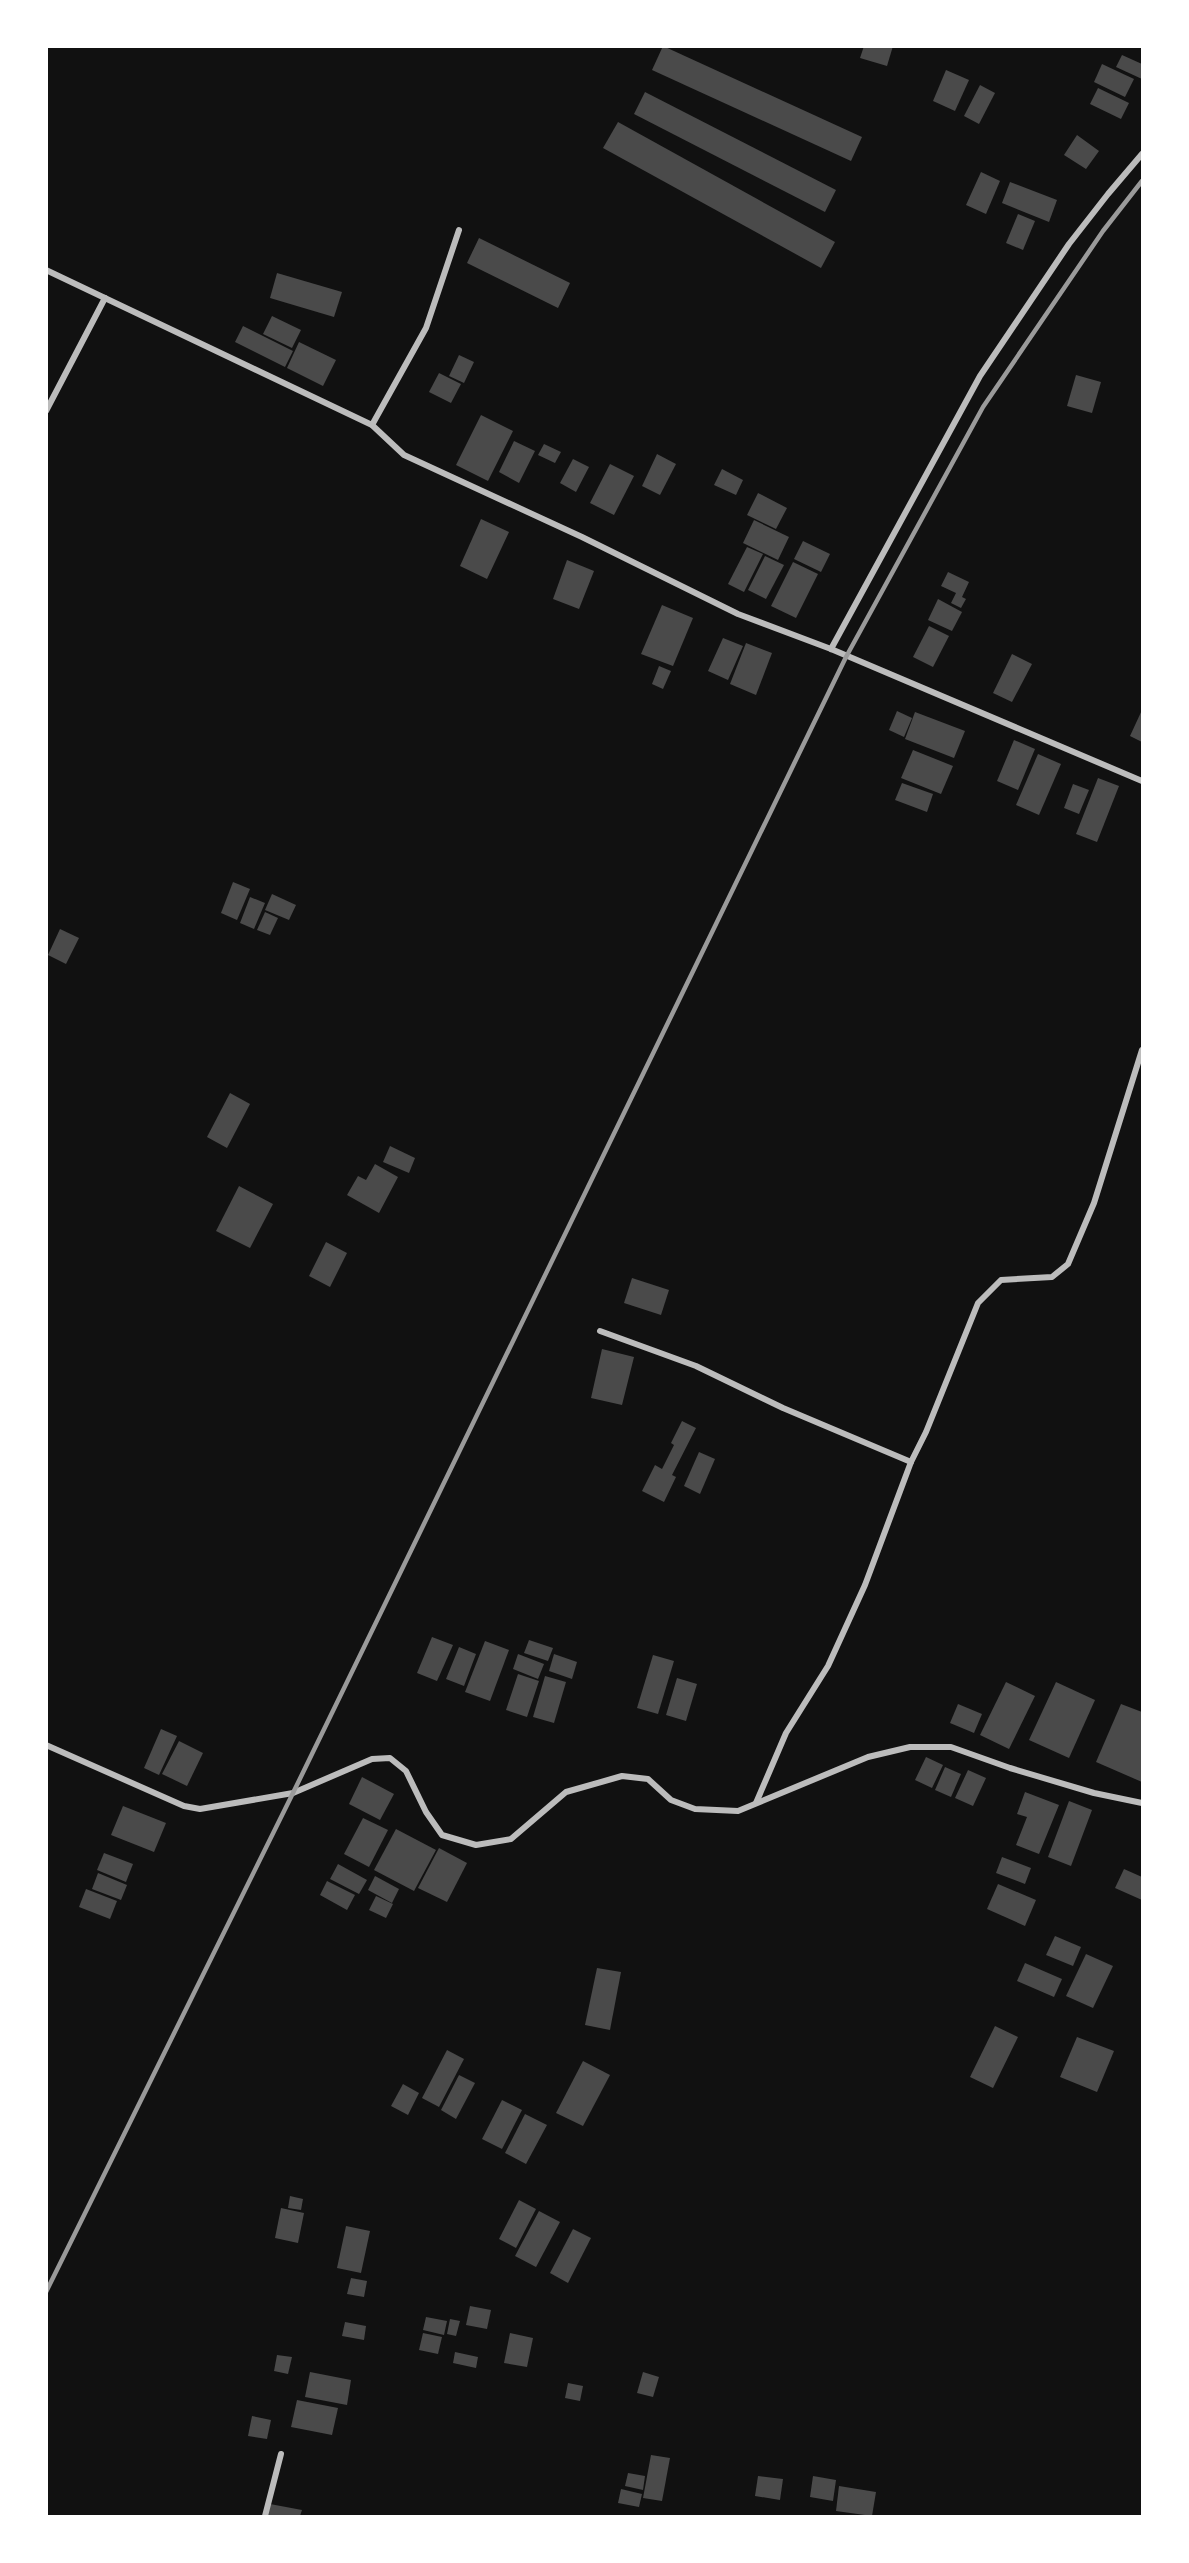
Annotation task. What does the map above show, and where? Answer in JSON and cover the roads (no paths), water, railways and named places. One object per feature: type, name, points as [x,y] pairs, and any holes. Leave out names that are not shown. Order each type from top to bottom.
[{"type":"street","points":[[831,649],[980,376],[1069,244],[1143,154]]},
{"type":"street","points":[[372,425],[426,328],[459,230]]},
{"type":"street","points":[[46,270],[372,425],[404,455],[582,537],[738,614],[831,649],[1143,781]]},
{"type":"street","points":[[46,411],[105,298]]},
{"type":"street","points":[[756,1804],[786,1733],[828,1666],[865,1585],[911,1462],[926,1432],[978,1303],[1001,1280],[1052,1277],[1068,1264],[1094,1203],[1143,1050]]},
{"type":"street","points":[[600,1331],[696,1366],[783,1408],[911,1462]]},
{"type":"street","points":[[46,1745],[184,1806],[200,1809],[293,1793],[372,1759],[390,1758],[406,1771],[426,1812],[442,1835],[476,1845],[511,1839],[566,1792],[622,1776],[648,1779],[671,1800],[695,1809],[738,1811],[868,1757],[910,1747],[951,1747],[1094,1793],[1143,1803]]},
{"type":"street","points":[[265,2517],[281,2454]]},
{"type":"railway","points":[[46,2292],[293,1793],[846,657],[983,407],[1103,231],[1142,181]]}]
